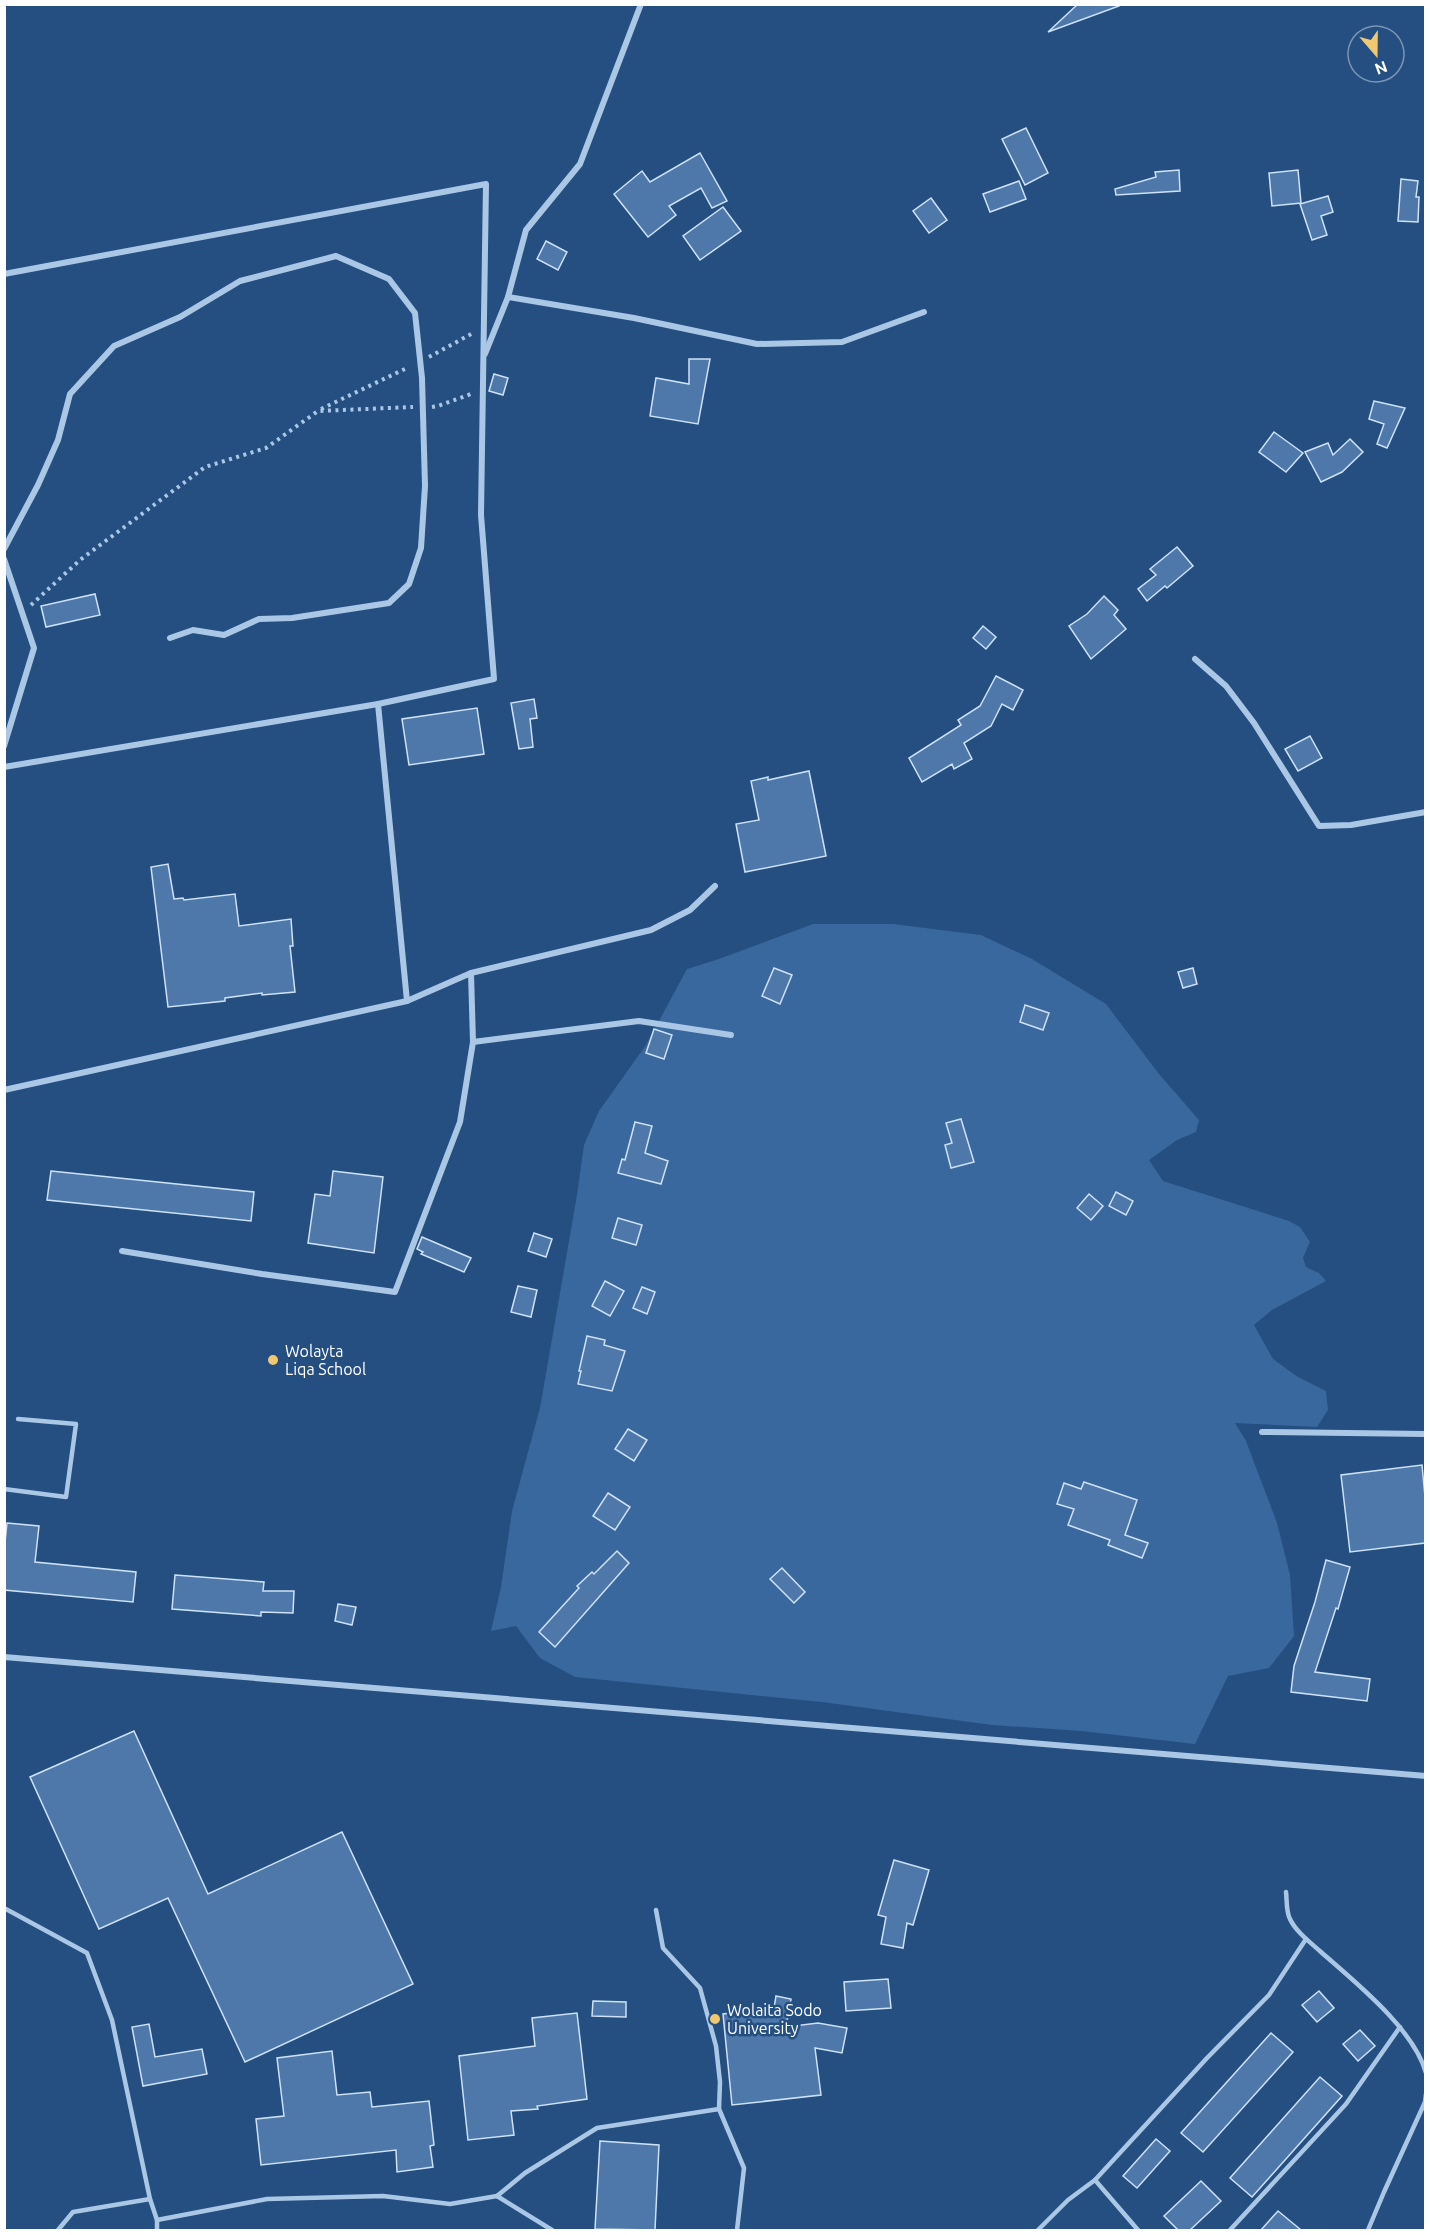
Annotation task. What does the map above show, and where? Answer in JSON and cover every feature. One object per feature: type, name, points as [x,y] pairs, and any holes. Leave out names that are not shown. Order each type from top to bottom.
[{"type":"street","points":[[483,360],[508,297],[526,230],[580,164],[641,4]]},
{"type":"street","points":[[4,274],[486,184],[481,515],[494,679],[378,704],[4,767]]},
{"type":"street","points":[[4,549],[38,485],[57,440],[70,394],[114,346],[180,316],[240,281],[336,256],[389,279],[415,313],[420,362],[424,486],[421,548],[409,584],[389,603],[292,618],[259,619],[224,635],[193,630],[170,638]]},
{"type":"street","points":[[508,297],[634,318],[758,344],[842,342],[924,312]]},
{"type":"street","points":[[4,559],[34,648],[4,746]]},
{"type":"street","points":[[1195,659],[1226,686],[1254,723],[1319,826],[1351,825],[1425,812]]},
{"type":"street","points":[[378,704],[407,1001]]},
{"type":"street","points":[[4,1090],[407,1001],[471,973],[651,930],[690,910],[715,886]]},
{"type":"street","points":[[122,1251],[262,1275],[395,1292],[460,1122],[473,1042],[471,973]]},
{"type":"street","points":[[473,1042],[639,1021],[731,1035]]},
{"type":"street","points":[[1262,1432],[1425,1434]]},
{"type":"street","points":[[4,1657],[1425,1776]]},
{"type":"lane","points":[[4,1489],[66,1497],[76,1424],[18,1419]]},
{"type":"lane","points":[[1286,1892],[1290,1919],[1306,1939],[1374,2000],[1400,2027],[1423,2062],[1425,2073]]},
{"type":"lane","points":[[4,1908],[87,1953],[112,2020],[150,2199],[157,2220],[157,2230]]},
{"type":"lane","points":[[656,1910],[663,1948],[700,1988],[716,2046],[720,2082],[719,2109],[744,2168],[737,2230]]},
{"type":"lane","points":[[1038,2230],[1068,2200],[1095,2180],[1207,2058],[1269,1995],[1306,1939]]},
{"type":"lane","points":[[1230,2230],[1346,2104],[1400,2027]]},
{"type":"lane","points":[[1368,2230],[1425,2102],[1425,2094]]},
{"type":"lane","points":[[157,2220],[267,2199],[383,2196],[450,2204],[497,2196],[525,2173],[597,2128],[719,2109]]},
{"type":"lane","points":[[1095,2180],[1138,2230]]},
{"type":"lane","points":[[497,2196],[552,2230]]},
{"type":"lane","points":[[58,2230],[73,2212],[150,2199]]},
{"type":"path","points":[[22,613],[80,560],[205,467],[266,448],[318,411],[420,362],[483,327]]},
{"type":"path","points":[[318,411],[438,406],[483,390]]},
{"type":"shaded area","points":[[813,924],[893,924],[981,935],[1032,959],[1106,1004],[1159,1074],[1199,1120],[1196,1132],[1177,1140],[1149,1160],[1163,1181],[1289,1221],[1300,1227],[1310,1242],[1303,1258],[1306,1267],[1319,1273],[1326,1281],[1272,1310],[1254,1325],[1273,1359],[1298,1377],[1326,1391],[1328,1410],[1317,1427],[1235,1423],[1246,1441],[1277,1523],[1290,1575],[1294,1636],[1269,1668],[1228,1676],[1195,1744],[1081,1731],[992,1725],[822,1702],[575,1677],[540,1658],[516,1626],[491,1631],[501,1587],[512,1511],[540,1408],[584,1145],[599,1111],[646,1045],[687,969]]},
{"type":"building","points":[[1078,4],[1119,4],[1119,6],[1048,32]]},
{"type":"building","points":[[1026,128],[1048,173],[1025,185],[1002,139]]},
{"type":"building","points":[[700,153],[727,201],[712,208],[701,188],[669,206],[676,215],[648,237],[614,194],[642,171],[650,182]]},
{"type":"building","points":[[1179,170],[1180,191],[1116,195],[1115,189],[1156,177],[1155,172]]},
{"type":"building","points":[[1298,170],[1301,203],[1272,206],[1269,173]]},
{"type":"building","points":[[1401,179],[1418,181],[1416,197],[1419,197],[1418,222],[1398,221]]},
{"type":"building","points":[[1019,181],[1026,199],[990,212],[983,194]]},
{"type":"building","points":[[1328,196],[1333,212],[1321,216],[1327,235],[1312,240],[1300,204]]},
{"type":"building","points":[[931,198],[947,220],[929,233],[913,211]]},
{"type":"building","points":[[723,207],[741,231],[700,260],[683,236]]},
{"type":"building","points":[[546,241],[567,252],[558,270],[537,259]]},
{"type":"building","points":[[689,359],[710,359],[698,424],[650,416],[656,378],[689,384]]},
{"type":"building","points":[[494,374],[508,378],[503,395],[489,391]]},
{"type":"building","points":[[1374,401],[1405,408],[1387,448],[1377,444],[1384,424],[1369,419]]},
{"type":"building","points":[[1274,432],[1303,453],[1286,472],[1259,452]]},
{"type":"building","points":[[1350,439],[1363,452],[1342,472],[1321,482],[1305,452],[1328,443],[1333,455]]},
{"type":"building","points":[[1177,547],[1193,566],[1147,601],[1138,589],[1156,575],[1150,569]]},
{"type":"building","points":[[95,594],[100,615],[46,627],[41,606]]},
{"type":"building","points":[[1104,596],[1118,610],[1114,615],[1126,629],[1091,659],[1069,626],[1087,614]]},
{"type":"building","points":[[983,626],[996,637],[986,649],[973,638]]},
{"type":"building","points":[[996,676],[1023,690],[1013,710],[1002,704],[991,726],[964,743],[972,759],[954,769],[952,764],[922,782],[909,758],[961,725],[958,720],[980,706]]},
{"type":"building","points":[[534,699],[537,718],[530,719],[533,747],[519,749],[511,703]]},
{"type":"building","points":[[477,708],[484,754],[409,765],[402,719]]},
{"type":"building","points":[[1310,736],[1322,758],[1298,771],[1285,749]]},
{"type":"building","points":[[809,771],[826,856],[745,872],[736,824],[759,820],[751,781],[768,777],[768,780]]},
{"type":"building","points":[[168,864],[174,899],[183,898],[184,900],[235,894],[239,926],[291,919],[293,946],[290,946],[295,992],[262,995],[262,993],[225,998],[225,1001],[168,1007],[151,867]]},
{"type":"building","points":[[774,968],[792,975],[780,1004],[762,996]]},
{"type":"building","points":[[1193,968],[1197,984],[1183,988],[1178,972]]},
{"type":"building","points":[[1025,1005],[1049,1013],[1043,1030],[1020,1022]]},
{"type":"building","points":[[654,1029],[672,1035],[664,1059],[646,1053]]},
{"type":"building","points":[[961,1119],[974,1162],[951,1168],[945,1145],[952,1143],[946,1123]]},
{"type":"building","points":[[635,1122],[652,1126],[645,1153],[668,1161],[661,1184],[618,1173],[622,1159],[625,1160]]},
{"type":"building","points":[[51,1171],[254,1192],[251,1221],[47,1200]]},
{"type":"building","points":[[333,1171],[383,1177],[374,1253],[308,1243],[315,1194],[330,1196]]},
{"type":"building","points":[[1116,1192],[1133,1201],[1126,1215],[1109,1206]]},
{"type":"building","points":[[1089,1194],[1103,1206],[1091,1220],[1077,1208]]},
{"type":"building","points":[[618,1218],[642,1225],[636,1245],[612,1238]]},
{"type":"building","points":[[534,1233],[552,1239],[546,1257],[528,1251]]},
{"type":"building","points":[[422,1237],[471,1258],[464,1272],[421,1254],[423,1252],[417,1249]]},
{"type":"building","points":[[605,1281],[624,1291],[610,1316],[592,1306]]},
{"type":"building","points":[[518,1286],[537,1290],[531,1317],[511,1312]]},
{"type":"building","points":[[642,1287],[655,1292],[647,1314],[633,1308]]},
{"type":"building","points":[[587,1336],[605,1340],[604,1345],[625,1351],[612,1391],[578,1384]]},
{"type":"building","points":[[628,1429],[647,1440],[634,1461],[615,1449]]},
{"type":"building","points":[[1422,1465],[1425,1543],[1350,1552],[1341,1475]]},
{"type":"building","points":[[1084,1482],[1137,1500],[1125,1535],[1148,1543],[1142,1558],[1108,1545],[1110,1540],[1068,1525],[1074,1509],[1057,1504],[1064,1483],[1081,1489]]},
{"type":"building","points":[[608,1493],[630,1507],[615,1530],[593,1516]]},
{"type":"building","points":[[7,1523],[39,1526],[35,1562],[136,1572],[133,1602],[4,1590]]},
{"type":"building","points":[[617,1551],[629,1563],[555,1647],[539,1632],[579,1588],[577,1586],[592,1572],[594,1574]]},
{"type":"building","points":[[1326,1560],[1350,1567],[1338,1609],[1336,1608],[1315,1672],[1370,1679],[1367,1701],[1291,1692],[1294,1666]]},
{"type":"building","points":[[782,1568],[805,1592],[794,1603],[770,1579]]},
{"type":"building","points":[[175,1575],[264,1582],[263,1591],[294,1591],[293,1613],[261,1612],[261,1616],[172,1609]]},
{"type":"building","points":[[338,1604],[356,1607],[352,1625],[335,1621]]},
{"type":"building","points":[[134,1731],[208,1894],[342,1832],[413,1984],[245,2062],[168,1898],[99,1929],[30,1777]]},
{"type":"building","points":[[894,1860],[929,1870],[913,1925],[907,1923],[903,1948],[881,1944],[886,1917],[878,1915]]},
{"type":"building","points":[[888,1979],[891,2008],[846,2011],[844,1982]]},
{"type":"building","points":[[1319,1991],[1334,2008],[1317,2022],[1302,2005]]},
{"type":"building","points":[[776,1996],[791,1999],[786,2027],[818,2023],[847,2028],[842,2053],[815,2048],[821,2095],[732,2105],[723,2014],[774,2008]]},
{"type":"building","points":[[593,2001],[626,2002],[626,2017],[592,2016]]},
{"type":"building","points":[[577,2013],[587,2099],[537,2106],[538,2109],[511,2111],[514,2135],[468,2140],[459,2056],[535,2046],[532,2018]]},
{"type":"building","points":[[149,2024],[155,2057],[202,2049],[207,2074],[143,2086],[132,2027]]},
{"type":"building","points":[[1360,2030],[1375,2046],[1358,2061],[1343,2044]]},
{"type":"building","points":[[1271,2033],[1293,2052],[1203,2152],[1181,2133]]},
{"type":"building","points":[[332,2051],[337,2095],[370,2092],[372,2107],[429,2101],[434,2145],[430,2146],[433,2167],[397,2172],[396,2150],[261,2165],[256,2119],[284,2116],[277,2058]]},
{"type":"building","points":[[1320,2077],[1342,2096],[1252,2197],[1230,2178]]},
{"type":"building","points":[[1156,2139],[1170,2151],[1137,2188],[1123,2176]]},
{"type":"building","points":[[600,2141],[659,2145],[655,2230],[595,2229]]},
{"type":"building","points":[[1201,2181],[1221,2201],[1190,2230],[1178,2230],[1164,2216]]},
{"type":"building","points":[[1278,2211],[1301,2230],[1261,2230]]},
{"type":"place","name":"Wolayta Liqa School","points":[[273,1360]]},
{"type":"place","name":"Wolaita Sodo University","points":[[715,2019]]}]
